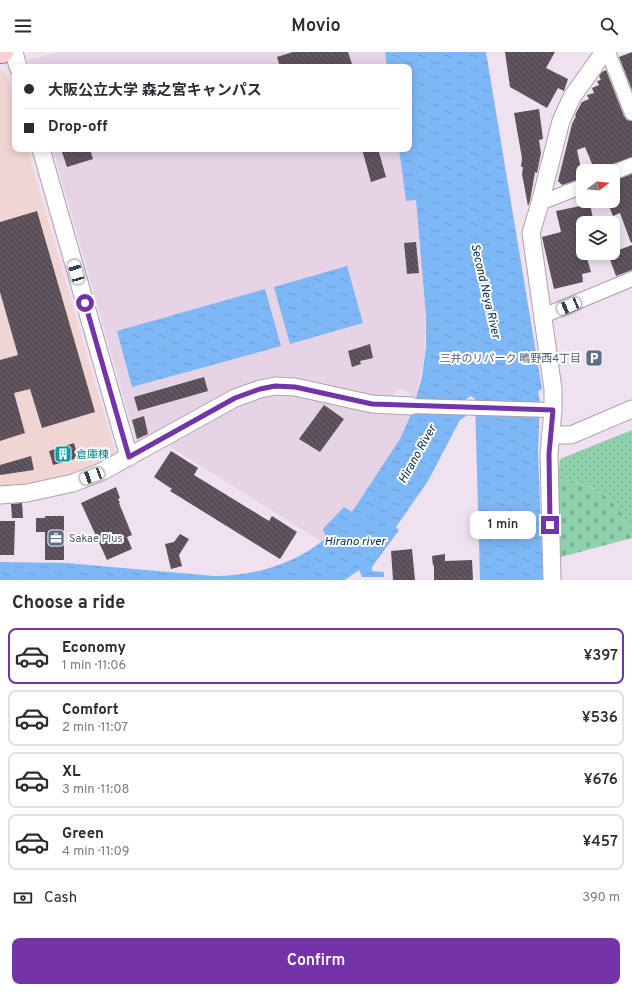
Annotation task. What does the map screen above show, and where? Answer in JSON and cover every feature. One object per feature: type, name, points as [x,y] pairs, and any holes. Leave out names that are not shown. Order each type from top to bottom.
[{"type":"street","points":[[14,52],[17,64]]},
{"type":"street","points":[[552,580],[548,464],[550,435],[547,410],[553,379],[531,233],[561,121],[572,97],[610,53],[632,113]]},
{"type":"street","points":[[42,152],[129,457]]},
{"type":"street","points":[[620,170],[632,165]]},
{"type":"street","points":[[540,203],[576,189]]},
{"type":"street","points":[[543,316],[632,280]]},
{"type":"street","points":[[0,495],[27,493],[73,483],[101,472],[235,398],[260,389],[275,386],[295,387],[372,404],[547,410]]},
{"type":"street","points":[[550,435],[570,435],[632,410]]},
{"type":"shaded area","points":[[58,52],[385,52],[387,64],[29,64],[28,60]]},
{"type":"shaded area","points":[[0,70],[6,73],[12,94],[12,152],[28,152],[116,455],[85,471],[46,482],[0,488]]},
{"type":"shaded area","points":[[54,152],[399,152],[406,201],[416,200],[426,315],[424,359],[416,399],[411,398],[408,392],[399,388],[391,398],[372,398],[299,381],[137,444]]},
{"type":"shaded area","points":[[278,392],[412,412],[396,447],[352,512],[344,507],[326,538],[322,542],[169,446],[170,441],[238,403]]},
{"type":"green space","points":[[632,430],[632,535],[620,511],[604,495],[584,485],[558,479],[560,459]]},
{"type":"green space","points":[[558,479],[579,483],[606,496],[620,511],[629,527],[632,538],[557,558]]},
{"type":"water","points":[[385,52],[486,52],[542,389],[538,391],[540,403],[538,452],[543,580],[480,580],[475,399],[471,396],[466,399],[466,416],[460,420],[428,481],[396,527],[399,530],[372,567],[372,571],[384,572],[384,577],[362,577],[359,570],[345,580],[0,580],[0,562],[66,563],[214,576],[244,574],[274,567],[301,555],[326,538],[323,529],[344,507],[352,512],[400,439],[412,412],[422,377],[426,347],[426,315],[416,200],[406,201],[399,152],[412,152],[412,64],[387,64]]},
{"type":"water","points":[[347,266],[363,323],[290,344],[274,287]]},
{"type":"water","points":[[265,289],[281,346],[132,387],[117,331]]},
{"type":"building","points":[[293,52],[348,52],[352,64],[279,64],[277,57]]},
{"type":"building","points":[[505,52],[555,52],[546,68],[568,79],[564,91],[558,88],[547,108],[510,87]]},
{"type":"building","points":[[632,52],[632,90],[619,57]]},
{"type":"building","points":[[606,70],[624,116],[627,120],[632,121],[632,157],[613,164],[592,164],[585,147],[577,150],[580,164],[576,164],[576,180],[562,185],[558,181],[572,124],[576,116],[575,115],[582,102],[589,99],[587,95],[594,93],[592,88],[599,85],[597,81],[601,80],[599,76]]},
{"type":"building","points":[[539,109],[543,139],[539,140],[541,153],[537,173],[535,172],[528,206],[522,174],[523,167],[521,167],[522,158],[514,113]]},
{"type":"building","points":[[62,152],[91,152],[93,159],[67,167]]},
{"type":"building","points":[[363,152],[379,152],[386,177],[371,182]]},
{"type":"building","points":[[632,174],[631,243],[620,213],[613,216],[610,208],[620,208],[620,178]]},
{"type":"building","points":[[576,207],[591,208],[593,216],[576,216],[576,260],[587,260],[591,272],[582,274],[583,282],[554,289],[542,237],[561,232],[556,211]]},
{"type":"building","points":[[37,211],[95,412],[42,428],[30,389],[14,393],[25,433],[0,441],[0,360],[18,355],[0,292],[0,222]]},
{"type":"building","points":[[416,242],[419,273],[407,274],[404,243]]},
{"type":"building","points":[[632,245],[632,270],[616,276],[610,260],[620,260],[620,250]]},
{"type":"building","points":[[370,344],[373,358],[360,361],[361,364],[352,367],[348,351]]},
{"type":"building","points":[[204,377],[208,391],[138,411],[134,397]]},
{"type":"building","points":[[324,405],[344,419],[320,452],[299,439]]},
{"type":"building","points":[[144,416],[148,434],[137,439],[132,420]]},
{"type":"building","name":"倉庫棟","points":[[74,443],[78,458],[53,465],[49,451]]},
{"type":"building","points":[[171,451],[198,468],[194,475],[269,521],[272,516],[297,532],[280,559],[170,491],[172,489],[154,477]]},
{"type":"building","points":[[31,456],[34,470],[0,475],[0,465]]},
{"type":"building","points":[[116,487],[120,498],[118,499],[119,503],[132,535],[127,537],[132,549],[107,560],[81,503]]},
{"type":"building","points":[[22,503],[23,518],[12,518],[11,504]]},
{"type":"building","points":[[45,516],[64,516],[64,560],[45,560],[45,532],[36,532],[36,518],[45,518]]},
{"type":"building","points":[[0,521],[15,521],[14,555],[0,555]]},
{"type":"building","points":[[180,534],[189,539],[179,555],[182,566],[171,569],[165,544],[174,542]]},
{"type":"building","points":[[412,549],[415,580],[393,580],[391,551]]},
{"type":"building","points":[[445,554],[445,561],[472,560],[473,580],[434,580],[434,565],[433,566],[432,556]]},
{"type":"place","name":"三井のリパーク 鴫野西4丁目","points":[[594,358]]},
{"type":"place","name":"倉庫棟","points":[[63,454]]},
{"type":"place","name":"Sakae Plus","points":[[56,538]]},
{"type":"route","points":[[85,303],[129,457],[235,398],[260,389],[275,386],[295,387],[372,404],[553,410],[548,464],[550,525]]},
{"type":"water label","name":"Second Neya River","points":[[486,291]]},
{"type":"water label","name":"Hirano River","points":[[417,454]]},
{"type":"water label","name":"Hirano river","points":[[355,541]]}]
